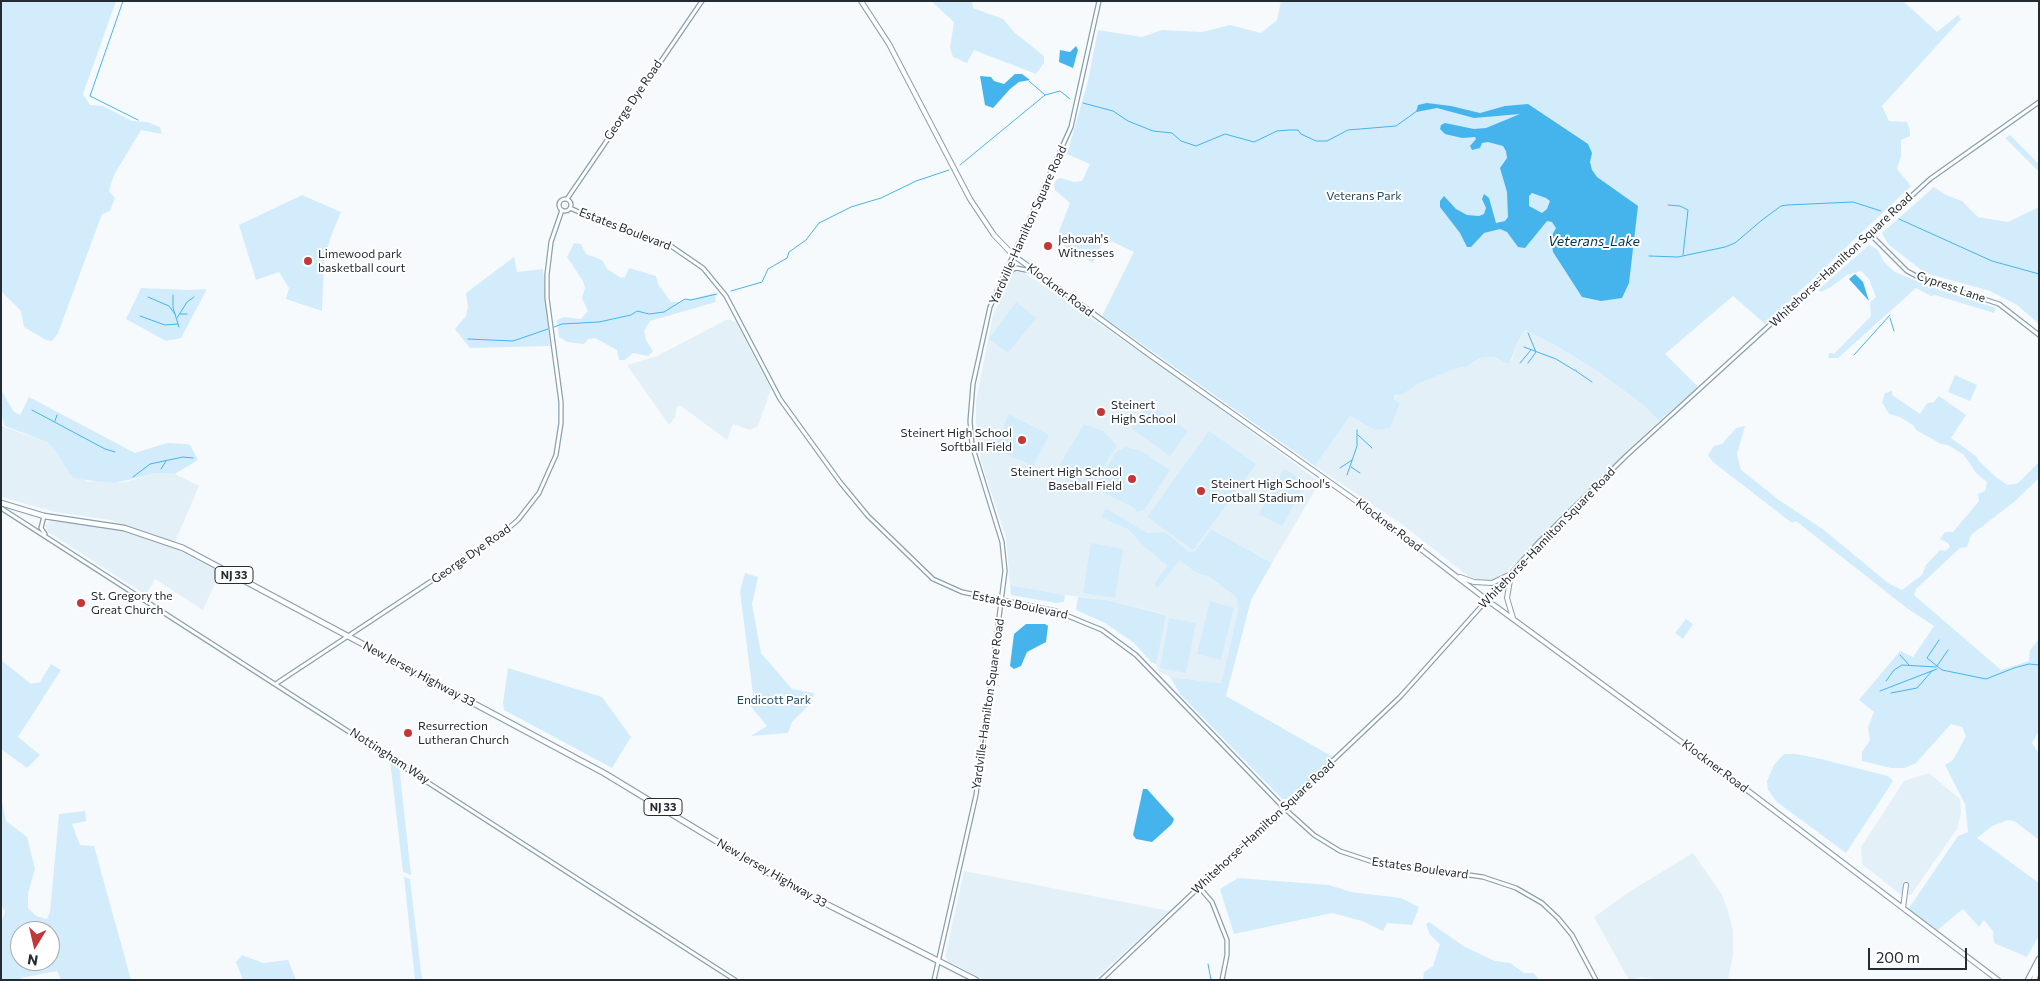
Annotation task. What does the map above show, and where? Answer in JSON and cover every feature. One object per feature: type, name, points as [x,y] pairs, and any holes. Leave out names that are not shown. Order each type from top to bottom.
[{"type":"main road","name":"Klockner Road","points":[[861,1],[889,44],[970,199],[994,235],[1014,255],[1290,456],[1373,512],[1487,600],[1998,980]]},
{"type":"main road","name":"New Jersey Highway 33","points":[[1,502],[44,516],[124,528],[165,541],[604,773],[787,884],[976,980]]},
{"type":"main road","points":[[1456,575],[1481,583],[1492,582],[1511,574]]},
{"type":"main road","points":[[1511,574],[1507,598],[1513,618]]},
{"type":"main road","points":[[1903,908],[1906,885]]},
{"type":"main road","points":[[2028,980],[2039,959]]},
{"type":"main road","points":[[2034,980],[2039,965]]},
{"type":"street","name":"George Dye Road","points":[[567,199],[702,1]]},
{"type":"street","name":"Yardville-Hamilton Square Road","points":[[934,980],[972,816],[1002,601],[1005,566],[1004,549],[976,462],[970,420],[973,384],[986,322],[1004,275],[1071,127],[1099,1]]},
{"type":"street","name":"Whitehorse-Hamilton Square Road","points":[[1101,980],[1400,697],[1570,509],[1626,456],[1938,172],[2039,102]]},
{"type":"street","points":[[567,199],[570,203],[570,208],[562,210],[559,207],[559,202],[567,199]]},
{"type":"street","name":"Estates Boulevard","points":[[570,208],[601,222],[668,244],[703,268],[726,296],[783,404],[840,482],[868,516],[928,575],[940,584],[962,592],[1056,610],[1102,630],[1124,644],[1284,808],[1318,838],[1357,858],[1381,864],[1483,877],[1525,893],[1550,910],[1565,926],[1596,980]]},
{"type":"street","name":"George Dye Road","points":[[277,683],[498,537],[527,510],[544,484],[556,455],[561,424],[561,402],[547,288],[551,242],[562,210]]},
{"type":"street","name":"Cypress Lane","points":[[1870,233],[1907,271],[1922,279],[1999,304],[2039,335]]},
{"type":"street","points":[[1004,275],[1016,268],[1037,273]]},
{"type":"street","name":"Nottingham Way","points":[[1,508],[277,683],[734,980]]},
{"type":"street","points":[[44,516],[41,528],[45,535]]},
{"type":"street","points":[[1199,887],[1212,902],[1227,940],[1228,951],[1222,980]]},
{"type":"shaded area","name":"Steinert High School","points":[[1014,271],[1024,273],[1054,292],[1186,384],[1320,482],[1272,563],[1211,529],[1195,551],[1189,552],[1166,532],[1147,534],[1106,508],[1102,516],[1129,530],[1140,543],[1167,566],[1155,584],[1158,588],[1178,559],[1196,573],[1208,576],[1236,597],[1238,610],[1221,683],[1170,677],[1158,671],[1156,664],[1165,614],[1107,600],[1010,585],[1006,538],[981,461],[976,423],[976,401],[993,315]]},
{"type":"shaded area","points":[[728,319],[736,322],[771,389],[758,426],[750,430],[733,424],[727,440],[681,406],[677,406],[675,417],[669,425],[627,365],[657,356]]},
{"type":"shaded area","points":[[1525,330],[1555,345],[1597,371],[1642,404],[1659,421],[1504,574],[1494,580],[1482,581],[1468,576],[1403,525],[1315,466],[1350,416],[1374,430],[1400,403],[1394,399],[1398,394],[1403,394],[1420,383],[1457,368],[1466,367],[1480,358],[1495,357],[1507,364],[1512,360],[1517,343]]},
{"type":"shaded area","points":[[1,426],[47,442],[57,453],[70,475],[89,482],[100,480],[115,483],[125,482],[157,473],[175,474],[199,486],[175,542],[110,520],[55,512],[1,497]]},
{"type":"shaded area","points":[[52,521],[114,529],[142,537],[172,547],[220,572],[203,610],[155,579],[146,595],[48,532],[45,525]]},
{"type":"shaded area","points":[[1929,773],[1960,799],[1961,813],[1957,829],[1911,895],[1901,895],[1862,864],[1861,847],[1904,781]]},
{"type":"shaded area","points":[[1693,853],[1722,895],[1728,911],[1733,930],[1733,954],[1728,980],[1665,980],[1641,977],[1629,980],[1594,917],[1629,892]]},
{"type":"shaded area","points":[[964,871],[1170,911],[1094,980],[985,980],[949,962],[945,957]]},
{"type":"green space","points":[[1,1],[116,1],[83,94],[90,105],[103,106],[132,121],[147,122],[160,127],[162,134],[141,130],[114,175],[109,191],[115,198],[110,211],[102,214],[58,333],[52,341],[46,340],[24,327],[21,311],[1,291]]},
{"type":"green space","points":[[931,1],[972,1],[973,8],[1003,19],[1015,33],[1044,56],[1044,63],[1036,74],[974,50],[967,63],[953,57],[950,48],[954,22]]},
{"type":"green space","name":"Veterans Park","points":[[1281,1],[1903,1],[1937,32],[1958,15],[1961,19],[1882,106],[1889,121],[1907,122],[1910,130],[1910,136],[1901,140],[1901,156],[1897,169],[1911,186],[1765,324],[1733,296],[1665,354],[1698,387],[1659,421],[1642,404],[1597,371],[1555,345],[1525,330],[1517,343],[1510,363],[1507,364],[1495,357],[1480,358],[1466,367],[1457,368],[1420,383],[1403,394],[1395,395],[1394,399],[1400,403],[1390,428],[1374,430],[1350,416],[1315,466],[1102,316],[1134,252],[1105,238],[1093,263],[1065,247],[1059,231],[1070,203],[1055,190],[1054,185],[1056,180],[1061,178],[1074,182],[1082,181],[1090,164],[1067,154],[1088,81],[1098,30],[1142,37],[1162,30],[1202,32],[1230,25],[1261,33],[1277,20]]},
{"type":"green space","points":[[2010,135],[2039,164],[2039,172],[2005,138]]},
{"type":"green space","points":[[1934,187],[1946,195],[1962,201],[1978,217],[2008,222],[2039,207],[2039,324],[2017,305],[1990,291],[1925,273],[1888,244],[1882,233]]},
{"type":"green space","points":[[302,195],[341,212],[330,239],[324,262],[322,311],[286,299],[289,288],[279,272],[256,280],[239,225]]},
{"type":"green space","points":[[574,243],[581,244],[586,254],[602,260],[607,269],[621,278],[625,277],[629,268],[656,276],[658,284],[671,302],[679,302],[715,293],[716,302],[650,321],[644,331],[646,340],[653,351],[648,356],[633,353],[625,360],[619,360],[617,350],[595,338],[588,339],[584,344],[567,342],[559,337],[557,320],[564,317],[581,319],[588,311],[582,298],[585,288],[583,281],[567,257]]},
{"type":"green space","points":[[1869,245],[1877,249],[1884,262],[1895,272],[1934,288],[1996,308],[1994,313],[1935,295],[1931,296],[1916,288],[1838,358],[1828,358],[1829,353],[1834,354],[1871,316],[1870,302],[1876,297],[1869,279],[1861,271],[1847,275],[1821,292],[1818,290]]},
{"type":"green space","points":[[514,257],[517,272],[543,269],[550,346],[470,348],[455,329],[466,316],[468,307],[466,293]]},
{"type":"green space","points":[[141,288],[207,289],[181,338],[166,341],[126,319]]},
{"type":"green space","points":[[1016,302],[1036,318],[1008,353],[989,339]]},
{"type":"green space","points":[[1955,375],[1977,385],[1970,401],[1948,392]]},
{"type":"green space","points":[[1,390],[14,412],[20,415],[29,397],[135,453],[167,443],[186,444],[190,445],[198,460],[175,474],[157,473],[115,483],[76,479],[70,475],[57,453],[47,442],[5,426],[1,414]]},
{"type":"green space","points":[[1892,391],[1892,395],[1920,414],[1927,403],[1934,402],[1939,396],[1966,415],[1951,438],[1977,457],[1997,478],[2008,485],[2018,483],[2039,462],[2039,478],[2014,502],[1971,535],[1967,547],[1960,548],[1916,589],[1914,595],[2001,670],[2029,661],[2030,650],[2039,639],[2039,731],[2032,743],[2039,754],[2039,840],[2014,821],[2008,820],[1992,826],[1977,838],[2039,883],[2039,935],[2027,957],[1994,943],[1993,931],[1984,920],[1979,927],[1963,909],[1935,932],[1907,911],[1958,836],[1968,832],[1965,804],[1945,765],[1953,760],[1966,736],[1962,727],[1951,724],[1916,763],[1905,768],[1891,768],[1862,761],[1862,752],[1870,740],[1868,727],[1874,712],[1859,700],[1900,651],[1913,657],[1934,626],[1908,609],[1796,521],[1792,523],[1713,462],[1708,455],[1714,446],[1722,444],[1736,428],[1745,426],[1737,454],[1741,470],[1779,500],[1824,530],[1888,583],[1902,590],[1922,575],[1926,565],[1940,550],[1945,551],[1950,547],[1948,543],[1940,539],[1945,532],[1953,532],[1979,501],[1978,494],[1985,491],[1987,482],[1976,473],[1964,455],[1916,430],[1914,426],[1900,417],[1889,414],[1882,402],[1885,393]]},
{"type":"green space","points":[[1149,403],[1188,431],[1170,456],[1131,428]]},
{"type":"green space","name":"Steinert High School Softball Field","points":[[1009,414],[1049,435],[1033,466],[997,450],[996,445]]},
{"type":"green space","points":[[1084,424],[1103,431],[1117,445],[1089,491],[1072,485],[1056,471]]},
{"type":"green space","name":"Steinert High School's Football Stadium","points":[[1209,431],[1256,464],[1194,549],[1192,549],[1147,517]]},
{"type":"green space","name":"Steinert High School Baseball Field","points":[[1125,447],[1141,451],[1170,470],[1144,510],[1138,512],[1131,506],[1094,488],[1116,452]]},
{"type":"green space","points":[[1284,469],[1306,482],[1282,526],[1259,514]]},
{"type":"green space","points":[[1106,508],[1147,533],[1166,532],[1189,552],[1195,551],[1211,529],[1272,563],[1251,600],[1226,696],[1333,757],[1289,799],[1282,799],[1180,694],[1170,677],[1221,683],[1238,610],[1236,597],[1208,576],[1196,573],[1179,560],[1158,588],[1154,584],[1167,566],[1140,543],[1129,530],[1101,517]]},
{"type":"green space","points":[[1091,543],[1123,549],[1115,598],[1083,593]]},
{"type":"green space","name":"Endicott Park","points":[[745,573],[758,577],[752,604],[761,653],[792,689],[814,693],[812,702],[792,722],[788,733],[751,736],[767,726],[748,703],[753,694],[740,591]]},
{"type":"green space","points":[[1010,585],[1065,595],[1064,602],[1056,603],[1011,595]]},
{"type":"green space","points":[[1078,597],[1107,600],[1166,615],[1156,664],[1151,662],[1134,643],[1105,623],[1076,610]]},
{"type":"green space","points":[[1210,601],[1234,608],[1221,660],[1197,654]]},
{"type":"green space","points":[[1169,618],[1196,623],[1186,673],[1160,668]]},
{"type":"green space","points":[[1686,619],[1693,624],[1683,639],[1675,633]]},
{"type":"green space","points":[[1,660],[31,684],[40,682],[51,664],[61,670],[18,737],[40,755],[27,768],[1,749]]},
{"type":"green space","points":[[508,668],[602,697],[631,737],[612,768],[504,710],[503,703]]},
{"type":"green space","points":[[1784,754],[1796,754],[1821,759],[1888,776],[1893,781],[1846,853],[1777,802],[1768,790],[1767,781],[1774,765]]},
{"type":"green space","points":[[390,760],[399,765],[411,875],[403,872]]},
{"type":"green space","points":[[1,797],[6,821],[27,837],[35,869],[28,893],[28,908],[36,916],[47,919],[50,912],[59,814],[85,811],[86,821],[72,824],[80,845],[94,846],[131,980],[61,980],[57,971],[21,978],[21,980],[1,980],[1,923],[5,912],[1,904]]},
{"type":"green space","points":[[404,877],[410,879],[422,980],[415,980]]},
{"type":"green space","points":[[1238,878],[1329,885],[1351,892],[1401,898],[1419,907],[1412,925],[1387,923],[1383,931],[1362,921],[1332,913],[1234,934],[1220,889]]},
{"type":"green space","points":[[1429,922],[1465,947],[1495,961],[1510,963],[1524,973],[1533,973],[1540,980],[1423,980],[1424,972],[1433,966],[1440,944],[1430,935],[1426,924]]},
{"type":"green space","points":[[242,955],[263,963],[288,960],[296,980],[243,980],[236,962]]},
{"type":"water","points":[[1076,46],[1078,50],[1073,68],[1059,62],[1060,50],[1070,52]]},
{"type":"water","points":[[1015,74],[1022,74],[1030,80],[1019,82],[993,108],[985,105],[980,76],[991,77],[994,81],[1004,84]]},
{"type":"water","name":"Veterans_Lake","points":[[1427,103],[1451,106],[1480,113],[1505,106],[1528,104],[1588,144],[1592,153],[1590,162],[1592,170],[1597,177],[1638,206],[1629,283],[1622,298],[1601,301],[1582,297],[1553,252],[1551,237],[1556,228],[1552,222],[1547,221],[1525,248],[1518,247],[1507,232],[1500,229],[1484,233],[1471,247],[1467,247],[1460,233],[1440,207],[1440,201],[1444,196],[1456,209],[1467,215],[1479,216],[1484,214],[1486,208],[1482,199],[1484,194],[1489,198],[1496,223],[1505,221],[1508,217],[1507,192],[1500,168],[1507,158],[1506,151],[1503,146],[1488,142],[1482,143],[1480,148],[1472,150],[1470,146],[1476,139],[1475,137],[1462,138],[1445,134],[1440,129],[1441,125],[1445,123],[1474,129],[1486,128],[1520,114],[1474,118],[1437,108],[1416,112],[1418,105]],"holes":[[[1532,193],[1550,201],[1547,209],[1542,213],[1529,206],[1529,196]]]},
{"type":"water","points":[[1855,274],[1863,282],[1869,301],[1849,279]]},
{"type":"water","points":[[1026,624],[1045,624],[1048,626],[1046,642],[1027,652],[1021,666],[1014,669],[1010,666],[1014,634]]},
{"type":"water","points":[[1143,789],[1147,789],[1174,819],[1172,824],[1152,842],[1136,839],[1133,835]]},
{"type":"waterway","points":[[123,1],[90,96],[138,120]]},
{"type":"waterway","points":[[1029,81],[1045,95],[1060,91],[1070,99]]},
{"type":"waterway","points":[[960,165],[1045,95]]},
{"type":"waterway","points":[[1083,103],[1113,111],[1128,121],[1153,131],[1172,133],[1181,141],[1196,146],[1225,134],[1254,142],[1277,131],[1289,130],[1298,130],[1301,134],[1316,141],[1327,141],[1348,130],[1396,126],[1417,111]]},
{"type":"waterway","points":[[731,291],[762,282],[768,269],[787,258],[789,252],[806,240],[819,223],[851,207],[881,198],[916,181],[949,170]]},
{"type":"waterway","points":[[1649,256],[1678,257],[1725,247],[1735,243],[1781,206],[1853,202],[1881,211]]},
{"type":"waterway","points":[[1668,205],[1680,206],[1688,210],[1683,255]]},
{"type":"waterway","points":[[1899,219],[1992,261],[2039,274]]},
{"type":"waterway","points":[[554,327],[562,324],[599,322],[631,315],[637,311],[649,314],[664,312],[685,299],[691,300],[717,294]]},
{"type":"waterway","points":[[173,295],[173,308],[179,327]]},
{"type":"waterway","points":[[148,297],[169,306],[175,314]]},
{"type":"waterway","points":[[177,318],[187,302],[194,297]]},
{"type":"waterway","points":[[180,314],[187,314]]},
{"type":"waterway","points":[[1854,355],[1890,315]]},
{"type":"waterway","points":[[140,316],[165,325],[178,324]]},
{"type":"waterway","points":[[1890,318],[1894,331]]},
{"type":"waterway","points":[[468,339],[513,341],[548,329]]},
{"type":"waterway","points":[[1528,333],[1536,352],[1528,363]]},
{"type":"waterway","points":[[1524,347],[1556,359],[1576,370]]},
{"type":"waterway","points":[[1520,363],[1531,350]]},
{"type":"waterway","points":[[1576,371],[1592,382]]},
{"type":"waterway","points":[[32,410],[105,449],[115,452]]},
{"type":"waterway","points":[[55,421],[57,415]]},
{"type":"waterway","points":[[1347,475],[1357,446],[1357,430]]},
{"type":"waterway","points":[[1358,435],[1372,448]]},
{"type":"waterway","points":[[133,477],[150,464],[183,457],[193,458]]},
{"type":"waterway","points":[[1340,468],[1352,460]]},
{"type":"waterway","points":[[161,469],[166,461]]},
{"type":"waterway","points":[[1351,467],[1360,473]]},
{"type":"waterway","points":[[1939,640],[1927,658],[1942,670],[1986,679],[2029,664],[2039,665]]},
{"type":"waterway","points":[[1937,666],[1948,650]]},
{"type":"waterway","points":[[1900,655],[1909,665]]},
{"type":"waterway","points":[[1886,681],[1894,670],[1902,665],[1936,667]]},
{"type":"waterway","points":[[1880,691],[1937,669]]},
{"type":"waterway","points":[[1891,693],[1917,688],[1932,671]]},
{"type":"waterway","points":[[1208,964],[1211,980]]},
{"type":"place","name":"Jehovah's Witnesses","points":[[1048,246]]},
{"type":"place","name":"Limewood park basketball court","points":[[308,261]]},
{"type":"place","name":"Steinert High School","points":[[1101,412]]},
{"type":"place","name":"Steinert High School Softball Field","points":[[1022,440]]},
{"type":"place","name":"Steinert High School Baseball Field","points":[[1132,479]]},
{"type":"place","name":"Steinert High School's Football Stadium","points":[[1201,491]]},
{"type":"place","name":"St. Gregory the Great Church","points":[[81,603]]},
{"type":"place","name":"Resurrection Lutheran Church","points":[[408,733]]}]
